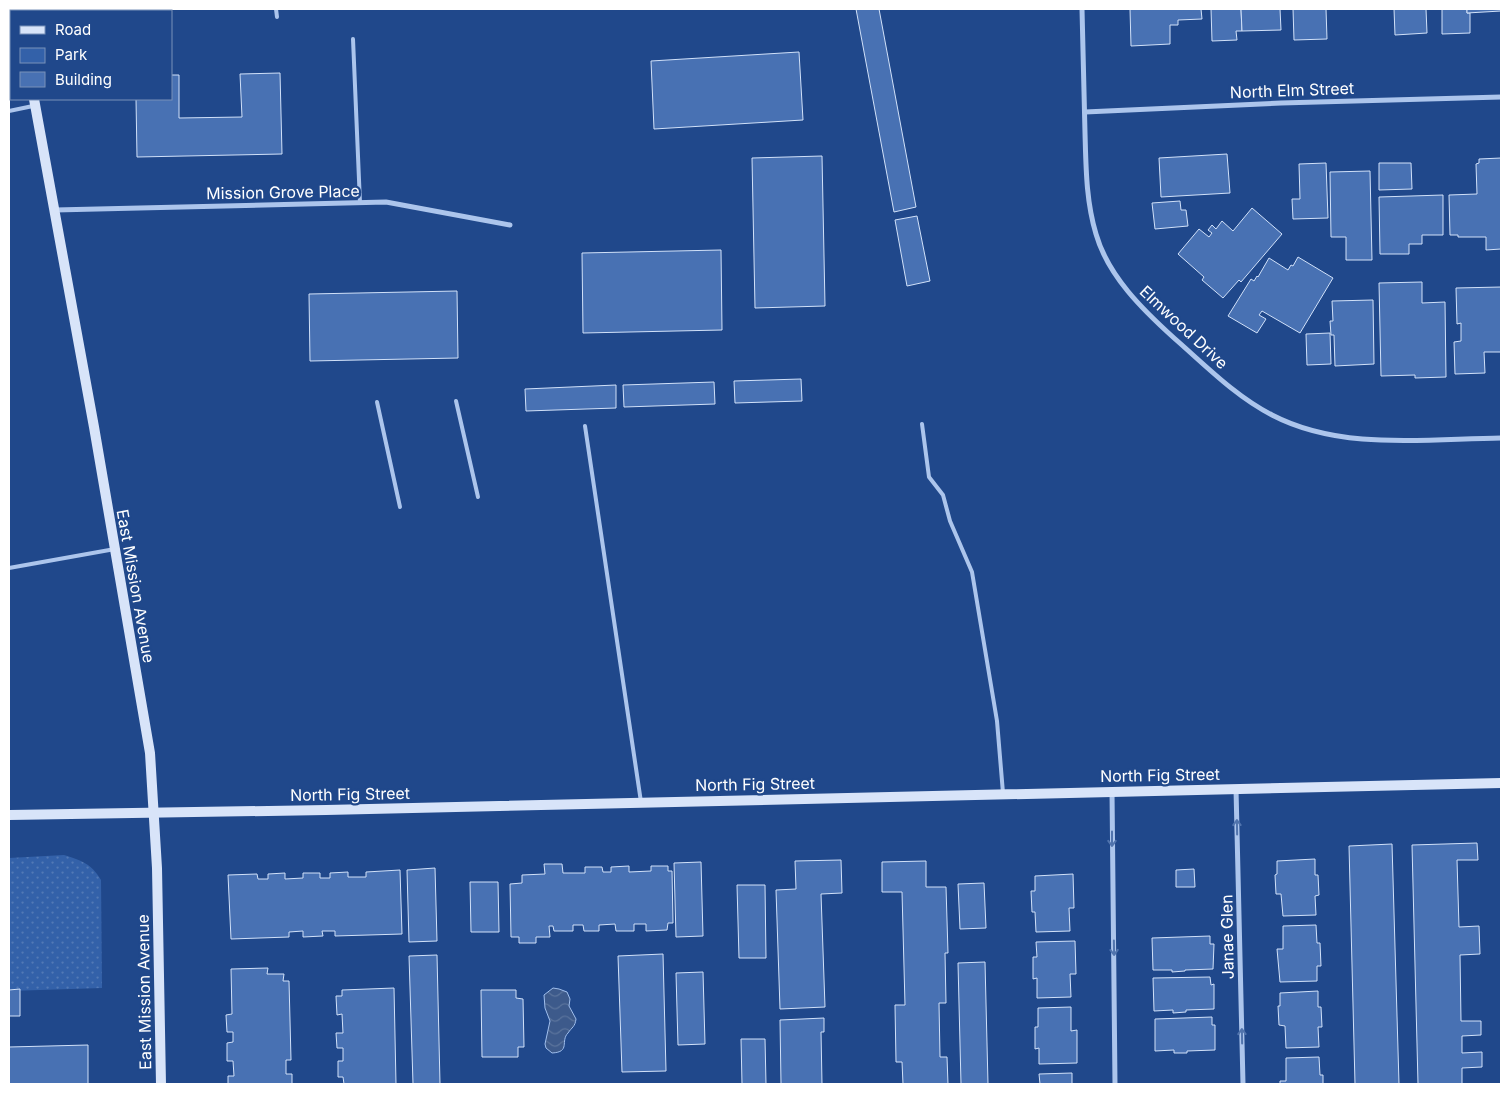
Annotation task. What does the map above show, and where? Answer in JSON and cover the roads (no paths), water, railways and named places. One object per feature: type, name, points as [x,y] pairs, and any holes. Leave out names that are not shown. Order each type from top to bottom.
[{"type":"street","name":"Elmwood Drive","points":[[1082,9],[1088,202],[1096,236],[1107,261],[1144,311],[1232,389],[1270,414],[1292,424],[1336,437],[1371,440],[1501,438]]},
{"type":"street","name":"North Elm Street","points":[[1085,112],[1281,102],[1501,97]]},
{"type":"street","name":"East Mission Avenue","points":[[35,102],[150,753],[157,868],[161,1084]]},
{"type":"street","name":"Mission Grove Place","points":[[54,210],[386,202],[510,225]]},
{"type":"street","name":"North Fig Street","points":[[9,815],[326,810],[1501,783]]},
{"type":"street","name":"Janae Glen","points":[[1236,789],[1243,1084]]},
{"type":"street","points":[[1112,791],[1115,1084]]},
{"type":"lane","points":[[276,9],[277,17]]},
{"type":"lane","points":[[353,39],[360,203]]},
{"type":"lane","points":[[9,111],[35,102]]},
{"type":"lane","points":[[456,401],[478,497]]},
{"type":"lane","points":[[377,402],[400,507]]},
{"type":"lane","points":[[922,424],[929,477],[942,495],[950,521],[972,572],[997,721],[1003,794]]},
{"type":"lane","points":[[585,426],[641,802]]},
{"type":"lane","points":[[9,568],[114,549]]},
{"type":"water","points":[[553,988],[567,992],[570,999],[569,1006],[576,1019],[566,1036],[561,1051],[552,1053],[546,1048],[545,1044],[550,1021],[545,1008],[544,995]]}]
